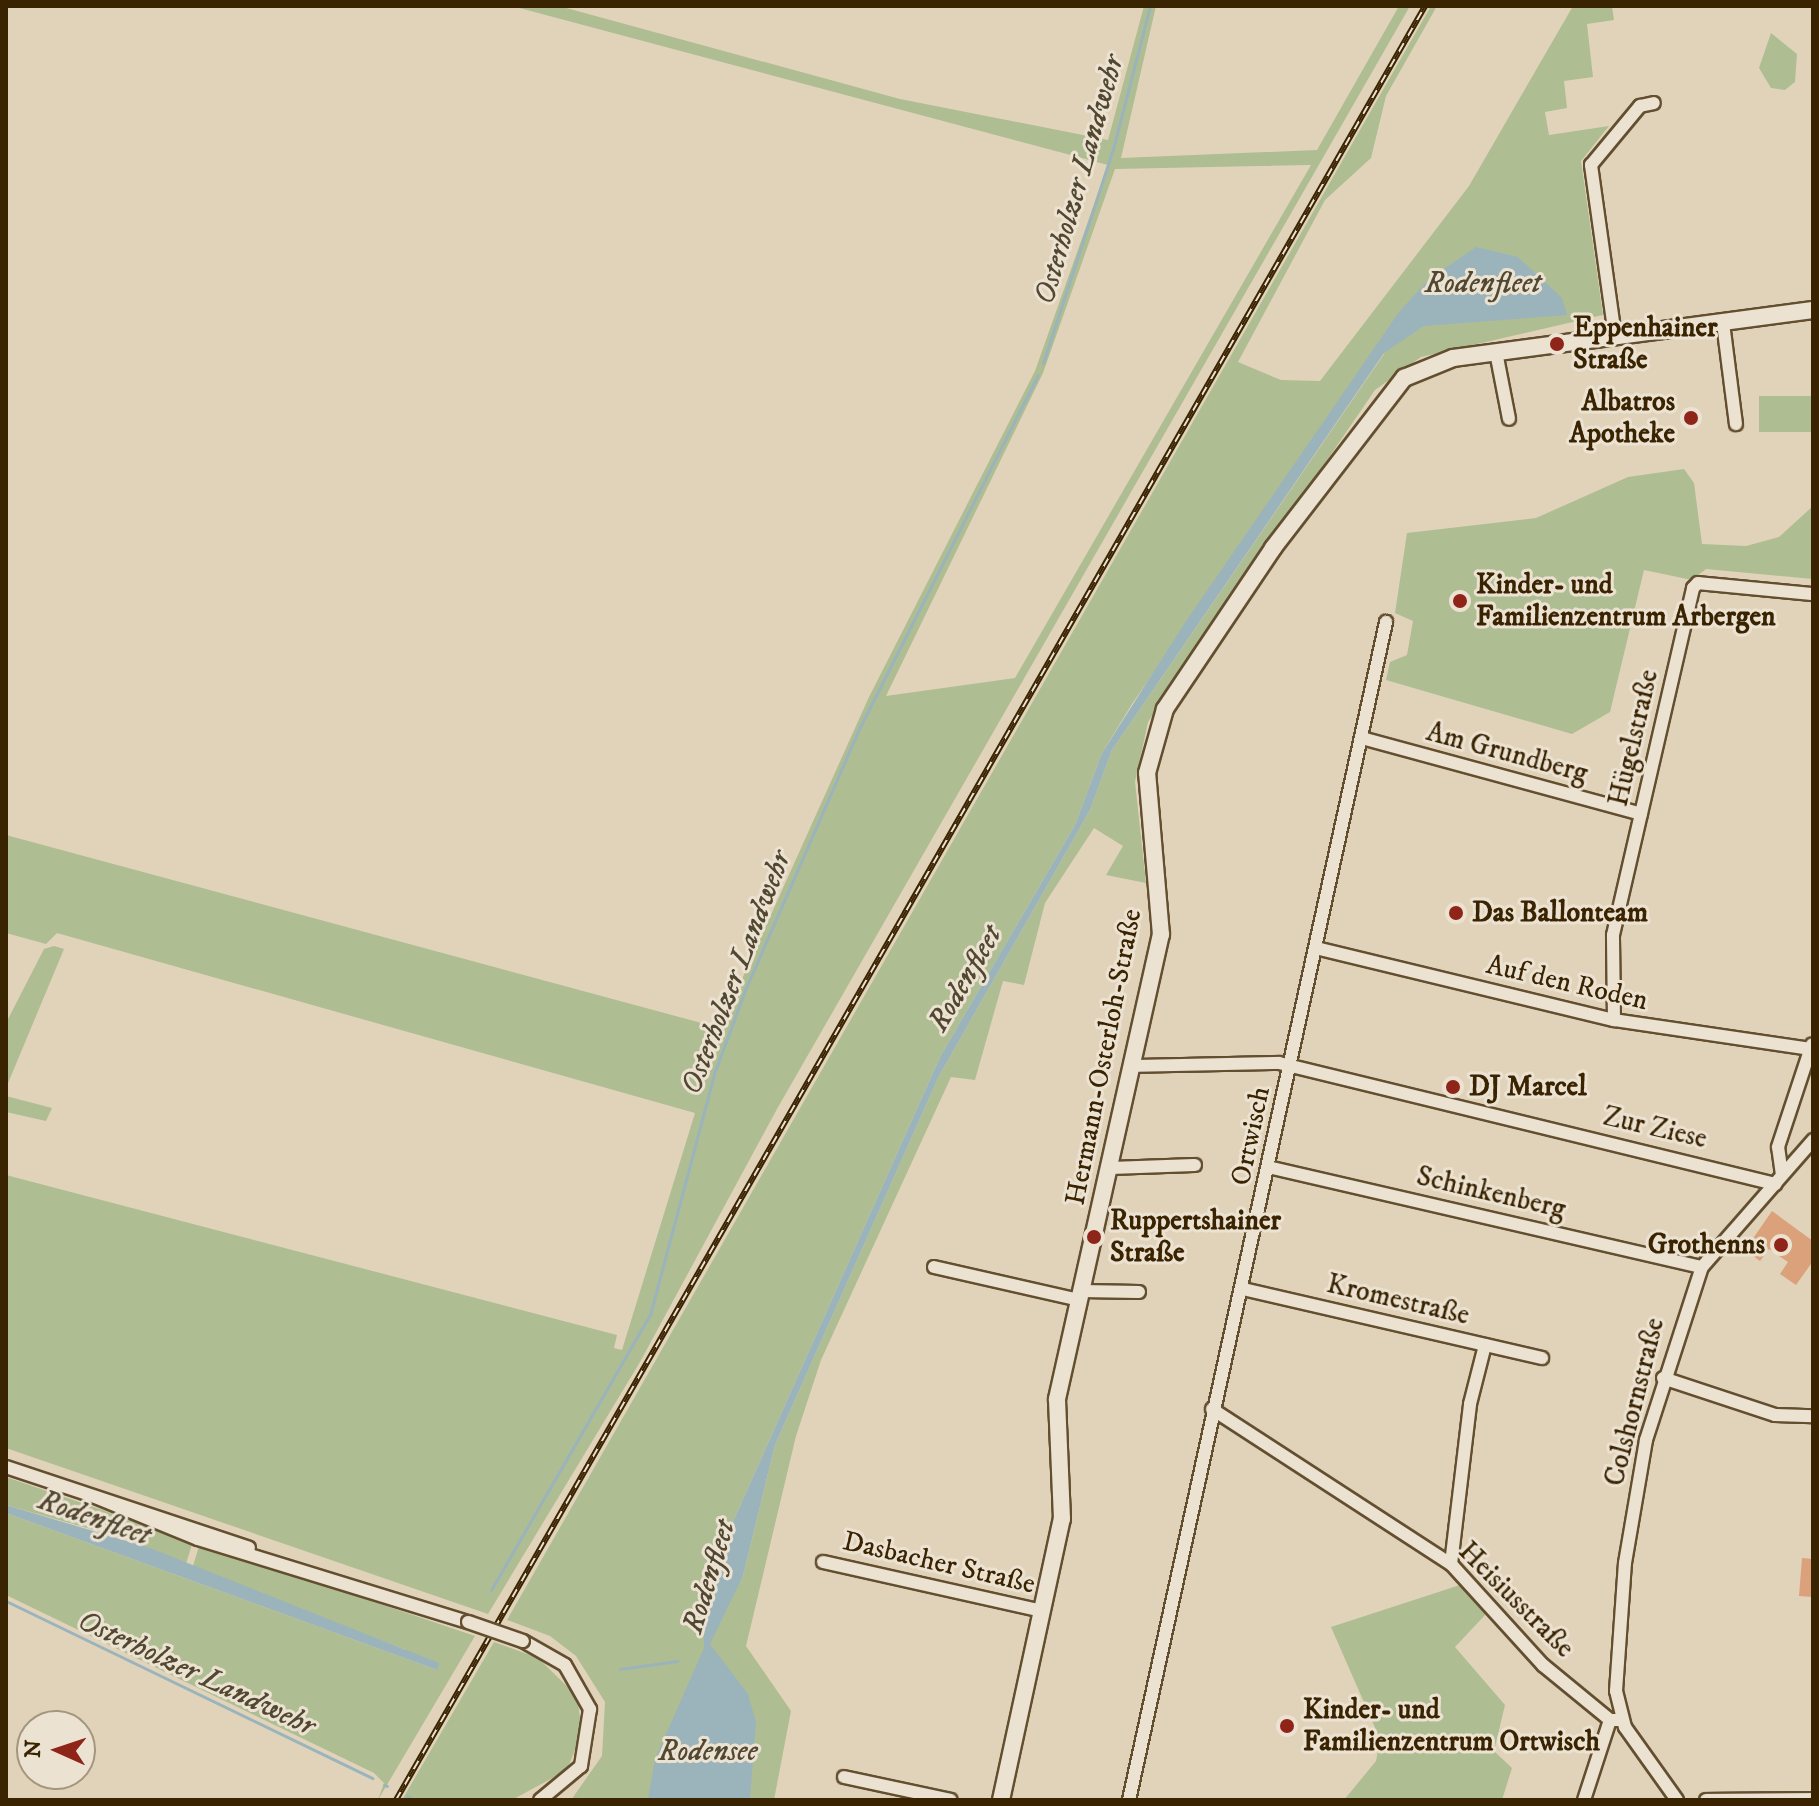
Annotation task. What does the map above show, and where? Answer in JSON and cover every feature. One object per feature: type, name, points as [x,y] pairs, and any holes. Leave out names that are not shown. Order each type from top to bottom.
[{"type":"street","points":[[1615,336],[1591,165],[1640,106],[1654,103]]},
{"type":"street","name":"Hermann-Osterloh-Straße","points":[[1001,1800],[1062,1519],[1053,1421],[1162,921],[1147,773],[1165,709],[1392,387],[1441,361],[1813,310]]},
{"type":"street","points":[[1723,323],[1736,424]]},
{"type":"street","points":[[1496,352],[1509,419]]},
{"type":"street","name":"Hügelstraße","points":[[1614,1020],[1613,935],[1693,588],[1698,583],[1813,594]]},
{"type":"street","name":"Ortwisch","points":[[1129,1800],[1212,1409],[1243,1289],[1386,622]]},
{"type":"street","name":"Am Grundberg","points":[[1362,738],[1641,814]]},
{"type":"street","name":"Auf den Roden","points":[[1316,948],[1614,1020],[1812,1046]]},
{"type":"street","points":[[1778,1180],[1778,1147],[1812,1046]]},
{"type":"street","name":"Zur Ziese","points":[[1131,1066],[1290,1066],[1778,1180]]},
{"type":"street","name":"Colshornstraße","points":[[1584,1800],[1615,1720],[1627,1551],[1663,1378],[1702,1267],[1813,1140]]},
{"type":"street","points":[[1110,1168],[1195,1165]]},
{"type":"street","name":"Schinkenberg","points":[[1268,1167],[1702,1267]]},
{"type":"street","points":[[934,1267],[1080,1296],[1139,1292]]},
{"type":"street","name":"Kromestraße","points":[[1243,1289],[1542,1358]]},
{"type":"street","points":[[1451,1564],[1470,1404],[1485,1345]]},
{"type":"street","points":[[1663,1378],[1775,1415],[1813,1416]]},
{"type":"street","name":"Heisiusstraße","points":[[1212,1409],[1451,1564],[1543,1665],[1615,1720],[1677,1800]]},
{"type":"street","points":[[6,1467],[95,1497],[198,1539],[259,1553],[523,1641],[565,1665],[590,1709],[581,1766],[540,1800]]},
{"type":"street","name":"Dasbacher Straße","points":[[823,1562],[1043,1611]]},
{"type":"street","points":[[844,1777],[951,1800]]},
{"type":"street","points":[[1706,1800],[1813,1799]]},
{"type":"green space","points":[[512,6],[559,6],[900,99],[1108,140],[1144,6],[1156,6],[1121,158],[1317,150],[1399,6],[1410,6],[777,1109],[640,1362],[488,1614],[6,1448],[6,1175],[617,1335],[614,1348],[622,1350],[695,1113],[57,933],[46,944],[6,933],[6,835],[720,1028],[869,697],[1035,371],[1108,165]],"holes":[[[1311,165],[1015,678],[886,696],[1043,373],[1115,169]]]},
{"type":"green space","points":[[1431,6],[1437,6],[1386,96],[1371,158],[1325,200],[1238,362],[1281,380],[1320,381],[1469,186],[1573,6],[1612,6],[1614,20],[1587,24],[1593,77],[1564,81],[1567,108],[1545,112],[1549,135],[1609,126],[1581,161],[1603,315],[1421,357],[1375,390],[1148,722],[1135,782],[1146,883],[1106,875],[1123,846],[1094,828],[1045,903],[1024,985],[1003,981],[975,1080],[951,1077],[821,1360],[796,1436],[746,1646],[791,1711],[774,1800],[571,1800],[602,1756],[605,1702],[576,1656],[550,1636],[507,1620]],"holes":[[[1377,348],[1384,354],[1112,750],[1090,810],[938,1078],[775,1445],[743,1576],[711,1634],[703,1610],[727,1559],[732,1524],[940,1057],[1075,825],[1102,753],[1132,704]]]},
{"type":"green space","points":[[1771,33],[1797,54],[1795,82],[1785,90],[1771,88],[1759,68]]},
{"type":"green space","points":[[1759,396],[1813,396],[1813,432],[1759,432]]},
{"type":"green space","points":[[1684,469],[1694,483],[1702,544],[1746,546],[1779,537],[1813,506],[1813,579],[1706,569],[1692,580],[1644,570],[1610,712],[1572,734],[1386,680],[1390,662],[1407,655],[1413,621],[1395,613],[1407,533],[1536,518],[1628,477]]},
{"type":"green space","points":[[54,946],[64,949],[6,1088],[6,1023],[44,949]]},
{"type":"green space","points":[[6,1096],[52,1108],[46,1121],[6,1112]]},
{"type":"green space","points":[[6,1477],[193,1541],[185,1567],[126,1539],[6,1505]]},
{"type":"green space","points":[[6,1513],[437,1670],[404,1649],[192,1569],[200,1543],[475,1636],[378,1800],[384,1783],[374,1773],[6,1595]]},
{"type":"green space","points":[[1460,1585],[1486,1614],[1455,1647],[1505,1705],[1494,1751],[1512,1768],[1502,1800],[1344,1800],[1376,1761],[1380,1739],[1331,1627]]},
{"type":"green space","points":[[494,1642],[538,1658],[577,1696],[582,1732],[567,1770],[512,1800],[402,1800]]},
{"type":"water","name":"Rodensee","points":[[1476,247],[1518,257],[1562,298],[1567,315],[1424,326],[1384,353],[1112,750],[1090,810],[938,1078],[775,1445],[743,1576],[710,1644],[748,1694],[756,1722],[750,1800],[648,1800],[655,1759],[704,1648],[703,1610],[727,1559],[732,1524],[940,1057],[1075,825],[1102,753],[1186,621],[1399,312],[1429,279]]},
{"type":"water","points":[[6,1505],[150,1548],[439,1663],[437,1670],[6,1513]]},
{"type":"building","name":"Grothenns","points":[[1772,1211],[1813,1241],[1813,1261],[1796,1285],[1780,1274],[1788,1262],[1769,1249],[1760,1261],[1745,1250]]},
{"type":"building","points":[[1802,1558],[1813,1559],[1813,1597],[1799,1596]]},
{"type":"waterway","name":"Osterholzer Landwehr","points":[[1043,363],[1113,149],[1150,6]]},
{"type":"waterway","name":"Osterholzer Landwehr","points":[[491,1590],[650,1315],[714,1074],[745,990],[860,727],[1038,375]]},
{"type":"waterway","name":"Osterholzer Landwehr","points":[[6,1601],[372,1778]]},
{"type":"waterway","name":"Rodenfleet","points":[[620,1669],[677,1661]]},
{"type":"waterway","points":[[407,1796],[416,1800]]},
{"type":"railway","points":[[396,1800],[1425,6]]},
{"type":"place","name":"Eppenhainer Straße","points":[[1557,344]]},
{"type":"place","name":"Albatros Apotheke","points":[[1691,418]]},
{"type":"place","name":"Kinder- und Familienzentrum Arbergen","points":[[1460,601]]},
{"type":"place","name":"Das Ballonteam","points":[[1456,913]]},
{"type":"place","name":"DJ Marcel","points":[[1453,1087]]},
{"type":"place","name":"Ruppertshainer Straße","points":[[1094,1237]]},
{"type":"place","name":"Grothenns","points":[[1781,1245]]},
{"type":"place","name":"Kinder- und Familienzentrum Ortwisch","points":[[1287,1726]]}]
